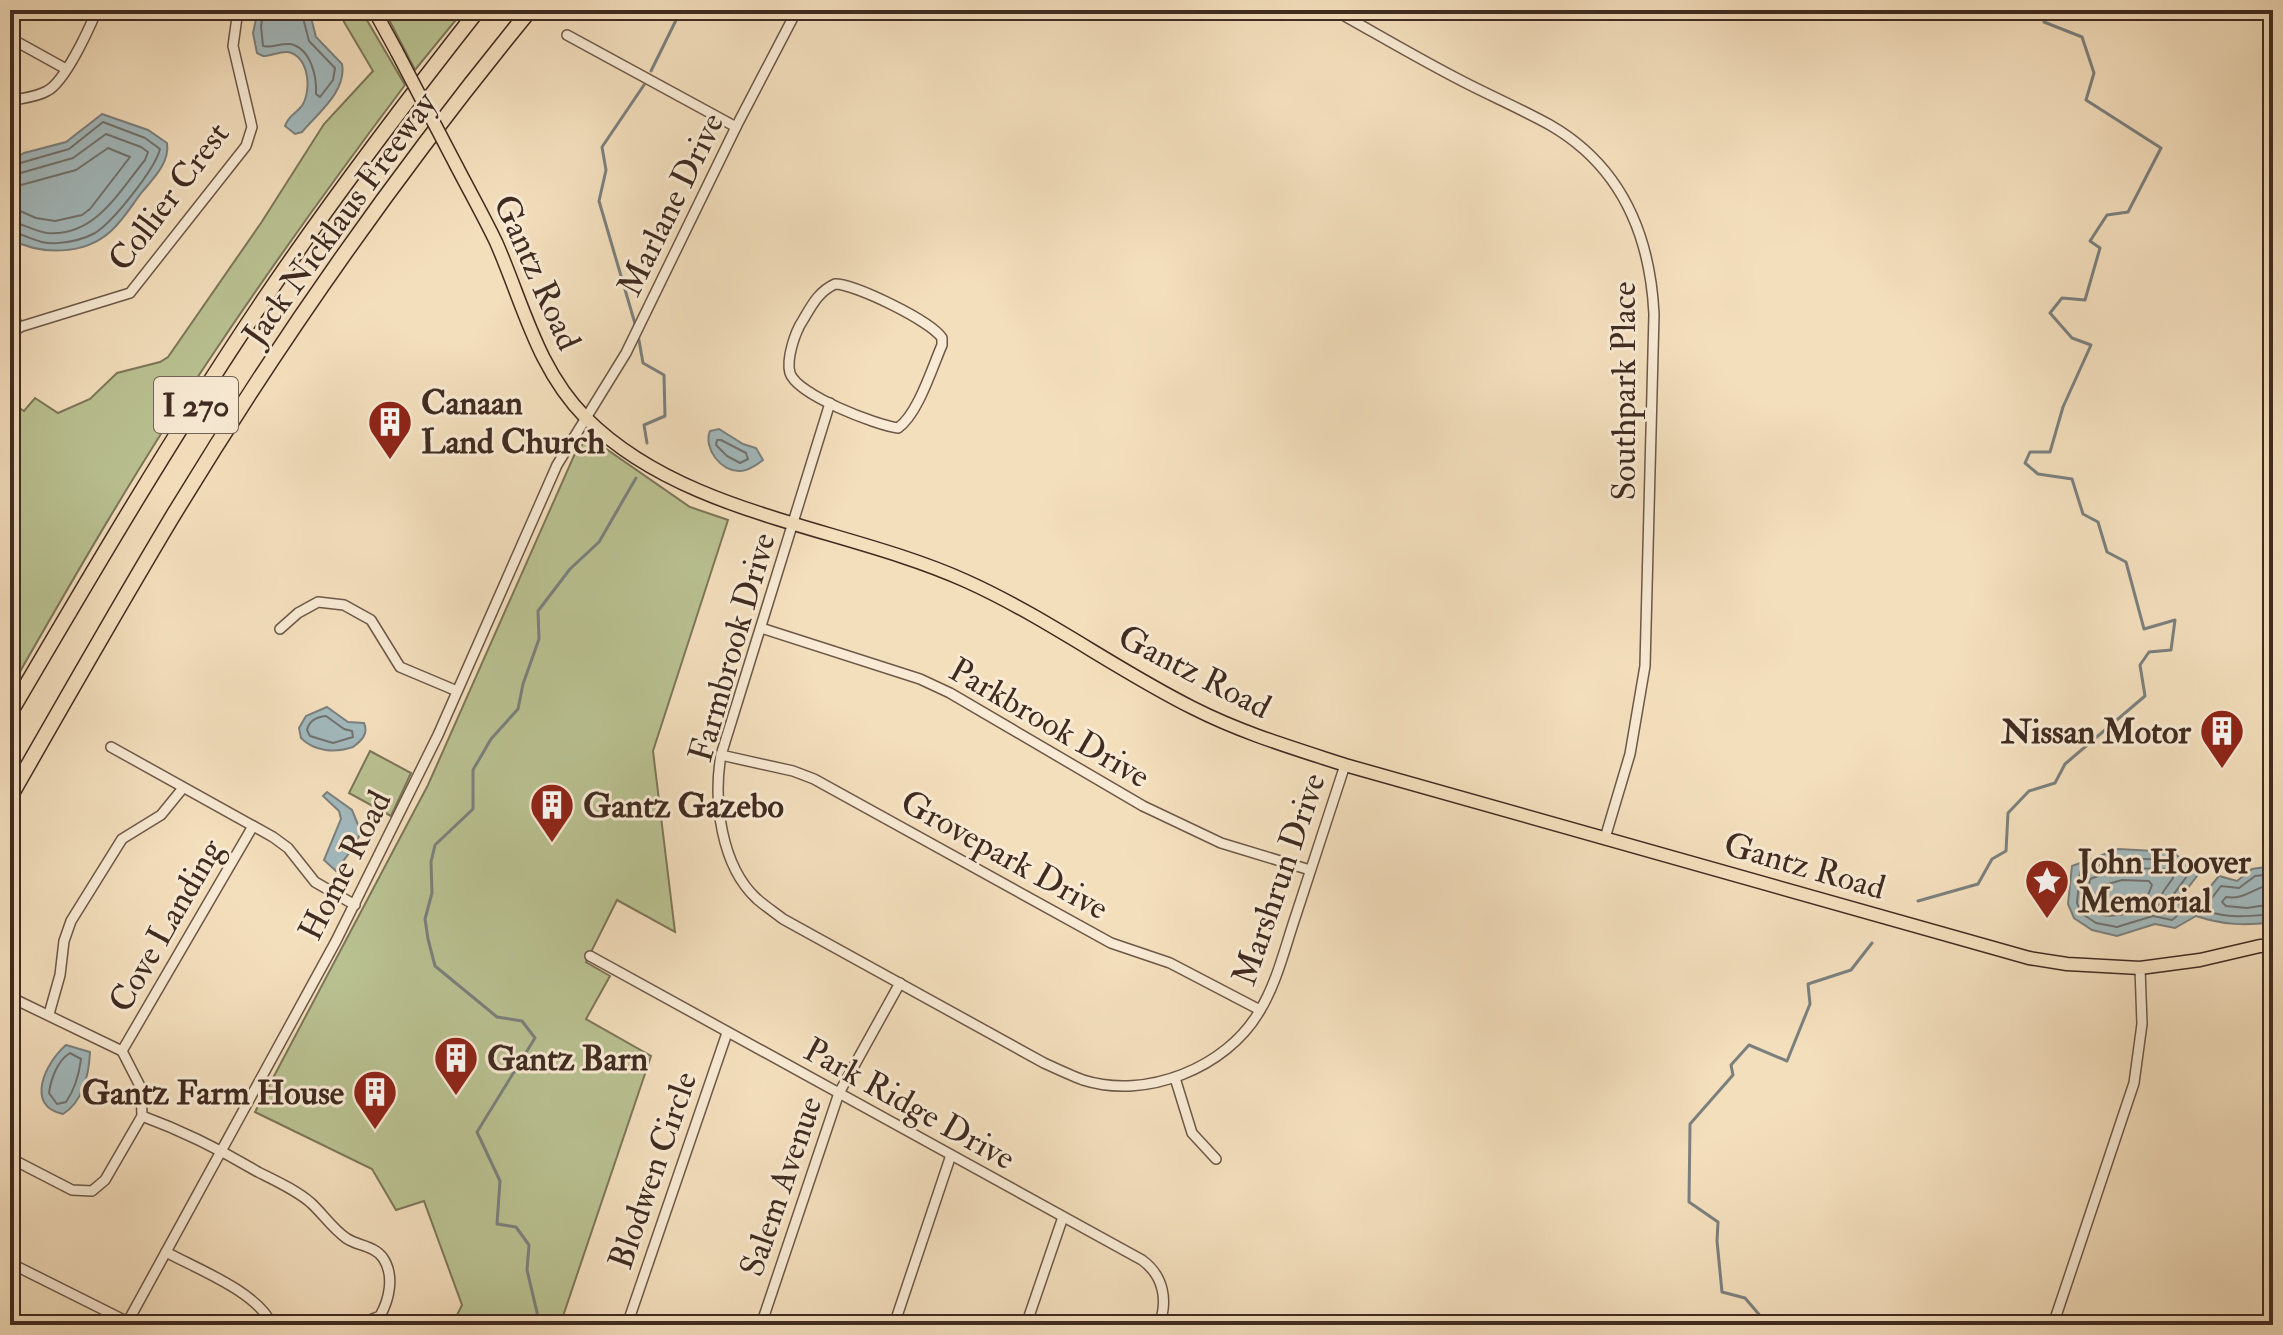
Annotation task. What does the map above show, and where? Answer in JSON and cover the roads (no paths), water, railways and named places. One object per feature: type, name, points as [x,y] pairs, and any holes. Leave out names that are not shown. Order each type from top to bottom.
[{"type":"highway","name":"Jack Nicklaus Freeway","points":[[10,713],[135,500],[265,298],[399,110],[478,10]]},
{"type":"highway","name":"Jack Nicklaus Freeway","points":[[10,797],[171,519],[233,420],[365,227],[530,10]]},
{"type":"main road","name":"Gantz Road","points":[[374,10],[496,242],[535,345],[567,395],[586,418],[631,455],[666,476],[723,500],[898,555],[964,580],[1045,621],[1216,720],[1345,765],[2029,958],[2067,964],[2140,968],[2267,946],[2265,941],[2273,938]]},
{"type":"street","points":[[10,101],[46,92],[66,69],[97,10]]},
{"type":"street","name":"Collier Crest","points":[[14,329],[130,293],[246,146],[252,127],[233,46],[238,10]]},
{"type":"street","name":"Marlane Drive","points":[[586,418],[619,368],[736,127],[797,10]]},
{"type":"street","name":"Southpark Place","points":[[1334,10],[1565,136],[1610,178],[1644,240],[1651,273],[1654,314],[1645,666],[1630,754],[1605,838]]},
{"type":"street","points":[[567,35],[736,127]]},
{"type":"street","points":[[10,38],[66,69]]},
{"type":"street","points":[[835,284],[845,284],[888,303],[929,326],[942,338],[942,345],[910,417],[898,428],[830,403],[797,384],[791,376],[789,364],[799,325],[819,294],[835,284]]},
{"type":"street","points":[[10,309],[14,329]]},
{"type":"street","name":"Farmbrook Drive","points":[[830,403],[721,755],[718,775],[723,832],[735,869],[755,898],[783,919],[924,996]]},
{"type":"street","name":"Home Road","points":[[127,1323],[355,905],[457,691],[545,490],[586,418]]},
{"type":"street","points":[[280,629],[298,613],[318,602],[344,605],[371,620],[400,667],[457,691]]},
{"type":"street","name":"Parkbrook Drive","points":[[761,628],[920,679],[950,693],[1143,806],[1221,843],[1310,870]]},
{"type":"street","points":[[111,747],[288,848],[315,882],[355,905]]},
{"type":"street","name":"Grovepark Drive","points":[[721,755],[793,771],[814,779],[1111,943],[1170,963],[1260,1010]]},
{"type":"street","name":"Marshrun Drive","points":[[924,996],[1044,1063],[1085,1081],[1126,1085],[1175,1078],[1225,1050],[1260,1010],[1278,971],[1345,765]]},
{"type":"street","points":[[49,1014],[71,921],[122,839],[161,815],[183,788]]},
{"type":"street","name":"Cove Landing","points":[[122,1051],[253,826]]},
{"type":"street","name":"Park Ridge Drive","points":[[590,956],[1150,1266],[1163,1291],[1164,1304],[1159,1325]]},
{"type":"street","points":[[2053,1325],[2134,1083],[2142,1024],[2140,968]]},
{"type":"street","name":"Salem Avenue","points":[[761,1325],[839,1093],[900,983]]},
{"type":"street","points":[[10,997],[122,1051],[141,1088],[142,1116],[105,1180],[92,1191],[72,1190],[10,1158]]},
{"type":"street","name":"Blodwen Circle","points":[[627,1325],[727,1033]]},
{"type":"street","points":[[1175,1078],[1192,1133],[1216,1159]]},
{"type":"street","points":[[142,1116],[222,1151],[294,1191],[336,1231],[376,1251],[384,1260],[389,1285],[388,1301],[380,1316],[359,1324],[315,1325]]},
{"type":"street","points":[[894,1325],[951,1155]]},
{"type":"street","points":[[1026,1325],[1063,1217]]},
{"type":"street","points":[[166,1252],[251,1299],[265,1312],[272,1325]]},
{"type":"street","points":[[10,1263],[127,1323]]},
{"type":"water","points":[[258,10],[309,10],[316,37],[342,64],[336,92],[302,132],[295,134],[285,126],[305,101],[308,84],[305,67],[301,60],[288,52],[263,56],[257,53],[253,33]]},
{"type":"water","points":[[102,114],[148,130],[167,143],[164,163],[156,175],[115,227],[88,245],[48,250],[10,239],[10,161],[24,153],[66,142]]},
{"type":"water","points":[[719,429],[756,448],[763,460],[743,471],[726,468],[715,458],[709,445],[710,431]]},
{"type":"water","points":[[327,707],[348,722],[364,723],[365,734],[353,747],[326,750],[312,746],[301,738],[299,728],[306,716]]},
{"type":"water","points":[[327,792],[352,810],[361,832],[336,871],[324,860],[341,819],[339,811],[323,796]]},
{"type":"water","points":[[2118,849],[2172,852],[2200,872],[2178,901],[2183,911],[2181,904],[2197,903],[2219,876],[2237,881],[2252,869],[2273,866],[2273,922],[2234,924],[2196,916],[2175,928],[2155,924],[2117,936],[2092,930],[2074,918],[2068,904],[2072,866]]},
{"type":"water","points":[[66,1045],[90,1052],[84,1087],[76,1102],[63,1114],[44,1102],[42,1083],[52,1062]]},
{"type":"waterway","points":[[651,71],[681,10]]},
{"type":"waterway","points":[[1918,901],[1978,884],[1992,859],[2006,851],[2008,813],[2029,791],[2055,783],[2065,764],[2145,696],[2140,665],[2149,652],[2171,650],[2175,620],[2144,629],[2126,562],[2107,552],[2098,522],[2083,514],[2072,479],[2038,474],[2025,463],[2030,452],[2050,452],[2063,407],[2091,345],[2072,338],[2050,313],[2062,298],[2085,300],[2100,248],[2090,241],[2107,215],[2128,212],[2161,148],[2086,100],[2094,73],[2082,37],[2044,22],[2053,10]]},
{"type":"waterway","points":[[636,327],[599,201],[606,170],[602,147],[644,85]]},
{"type":"waterway","points":[[638,335],[643,363],[664,375],[665,416],[644,425],[647,443]]},
{"type":"waterway","points":[[540,1325],[527,1270],[529,1245],[516,1227],[497,1224],[500,1181],[477,1132],[535,1038],[522,1021],[497,1017],[435,966],[425,919],[432,893],[431,862],[435,845],[473,809],[473,770],[491,739],[518,709],[539,639],[538,611],[570,569],[599,542],[636,478]]},
{"type":"waterway","points":[[1777,1325],[1777,1317],[1763,1319],[1745,1298],[1722,1292],[1718,1222],[1689,1202],[1690,1124],[1733,1075],[1731,1065],[1749,1045],[1787,1061],[1810,1004],[1808,984],[1851,970],[1872,943]]},
{"type":"place","name":"Canaan Land Church","points":[[390,461]]},
{"type":"place","name":"Nissan Motor","points":[[2222,770]]},
{"type":"place","name":"Gantz Gazebo","points":[[552,844]]},
{"type":"place","name":"John Hoover Memorial","points":[[2047,920]]},
{"type":"place","name":"Gantz Barn","points":[[456,1097]]},
{"type":"place","name":"Gantz Farm House","points":[[375,1131]]}]
